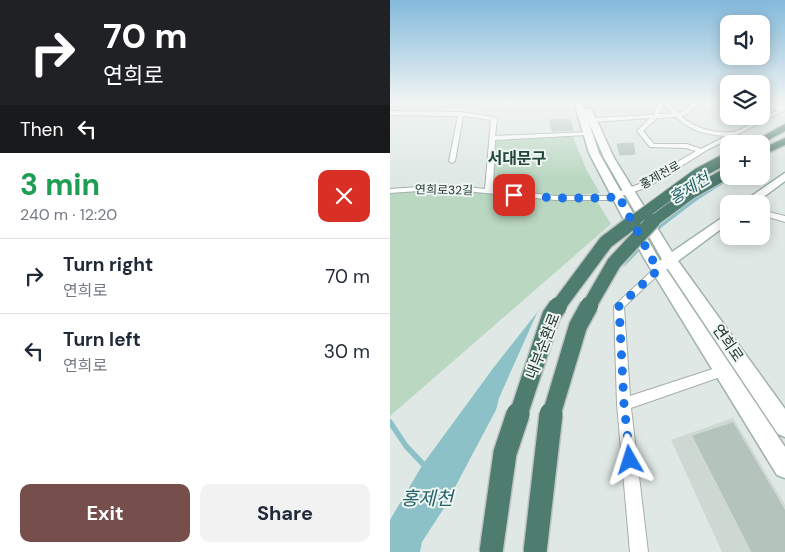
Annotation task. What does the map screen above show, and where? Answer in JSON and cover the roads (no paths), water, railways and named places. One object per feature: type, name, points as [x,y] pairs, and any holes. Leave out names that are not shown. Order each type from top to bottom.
[{"type":"highway","points":[[770,135],[784,128]]},
{"type":"highway","points":[[770,148],[785,141]]},
{"type":"highway","name":"내부순환로","points":[[491,552],[505,453],[551,316],[606,242],[699,173],[720,162]]},
{"type":"highway","name":"내부순환로","points":[[535,552],[549,422],[578,326],[614,263],[653,221],[690,194],[720,177]]},
{"type":"main road","name":"연희로","points":[[585,128],[594,153],[626,197]]},
{"type":"main road","name":"연희로","points":[[595,128],[626,197],[722,371],[785,468]]},
{"type":"main road","points":[[759,195],[785,176]]},
{"type":"main road","points":[[660,258],[720,221]]},
{"type":"main road","name":"연희로","points":[[660,258],[785,427]]},
{"type":"street","points":[[452,161],[458,128]]},
{"type":"street","points":[[489,192],[493,128]]},
{"type":"street","points":[[542,128],[543,135]]},
{"type":"street","name":"홍제천로","points":[[643,128],[640,131],[652,146],[687,146],[701,151]]},
{"type":"street","points":[[695,128],[714,133],[734,134]]},
{"type":"street","name":"홍제천로","points":[[626,197],[701,151],[746,128]]},
{"type":"street","points":[[492,138],[586,132]]},
{"type":"street","name":"연희로32길","points":[[390,191],[446,187],[556,198],[626,197]]},
{"type":"street","points":[[770,215],[785,219]]},
{"type":"street","points":[[639,552],[624,404],[619,306],[660,258]]},
{"type":"street","name":"연희로","points":[[624,404],[722,371]]},
{"type":"water","name":"홍제천","points":[[720,182],[721,185],[662,227],[506,391],[444,508],[422,542],[420,552],[390,552],[390,520],[423,464],[494,367],[562,281]]},
{"type":"waterway","points":[[390,422],[406,446],[423,464]]},
{"type":"district","name":"서대문구","points":[[517,158]]}]
